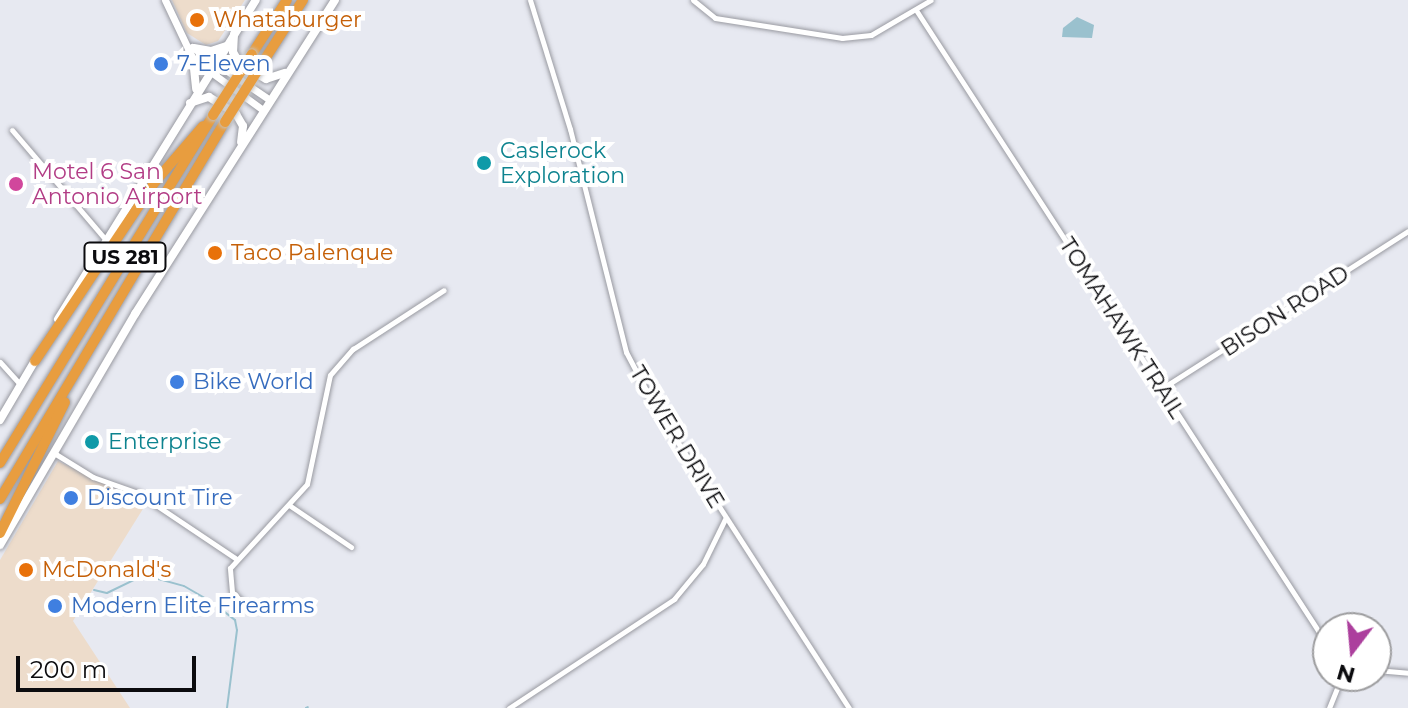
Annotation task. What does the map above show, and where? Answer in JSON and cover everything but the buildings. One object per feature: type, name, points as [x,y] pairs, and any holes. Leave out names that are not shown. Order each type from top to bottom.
[{"type":"highway","name":"US 281","points":[[0,463],[210,118],[287,0]]},
{"type":"highway","name":"US 281","points":[[0,499],[126,281],[303,0]]},
{"type":"highway","points":[[35,361],[154,183],[192,134],[210,118]]},
{"type":"highway","points":[[0,533],[126,281]]},
{"type":"main road","points":[[0,420],[105,239],[256,0]]},
{"type":"main road","points":[[0,545],[240,146],[335,0]]},
{"type":"main road","points":[[234,34],[236,59],[261,77],[274,79],[290,68]]},
{"type":"main road","points":[[194,48],[211,51],[226,45]]},
{"type":"main road","points":[[192,100],[198,75],[193,59]]},
{"type":"main road","points":[[192,100],[209,97],[239,116],[243,127],[240,146]]},
{"type":"street","points":[[165,0],[193,59],[208,73],[263,110]]},
{"type":"street","name":"TOWER DRIVE","points":[[530,0],[570,129],[626,352],[641,384],[849,708]]},
{"type":"street","points":[[693,0],[715,18],[842,38],[871,35],[931,0]]},
{"type":"street","name":"TOMAHAWK TRAIL","points":[[916,10],[1312,621]]},
{"type":"street","points":[[181,39],[270,100]]},
{"type":"street","points":[[12,130],[105,239]]},
{"type":"street","name":"BISON ROAD","points":[[1161,389],[1408,231]]},
{"type":"street","points":[[245,605],[234,596],[229,580],[235,558],[289,505],[312,472],[324,390],[335,367],[353,349],[444,290]]},
{"type":"street","points":[[0,362],[21,385]]},
{"type":"street","points":[[54,453],[93,477],[138,493],[235,558]]},
{"type":"street","points":[[289,505],[351,547]]},
{"type":"street","points":[[509,708],[674,599],[703,564],[726,518]]},
{"type":"shaded area","points":[[172,0],[245,0],[218,41],[206,45],[187,33]]},
{"type":"shaded area","points":[[58,461],[146,504],[73,621],[130,708],[0,708],[0,560]]},
{"type":"water","points":[[1077,17],[1094,25],[1092,38],[1062,37],[1063,28]]},
{"type":"waterway","points":[[94,590],[107,593],[144,575],[184,586],[214,603]]},
{"type":"waterway","points":[[217,606],[235,620],[237,630],[227,708]]},
{"type":"place","name":"Whataburger","points":[[197,20]]},
{"type":"place","name":"7-Eleven","points":[[161,64]]},
{"type":"place","name":"Caslerock Exploration","points":[[484,163]]},
{"type":"place","name":"Motel 6 San Antonio Airport","points":[[16,184]]},
{"type":"place","name":"Taco Palenque","points":[[215,253]]},
{"type":"place","name":"Bike World","points":[[177,382]]},
{"type":"place","name":"Enterprise","points":[[92,442]]},
{"type":"place","name":"Discount Tire","points":[[71,498]]},
{"type":"place","name":"McDonald's","points":[[26,570]]},
{"type":"place","name":"Modern Elite Firearms","points":[[55,606]]}]
